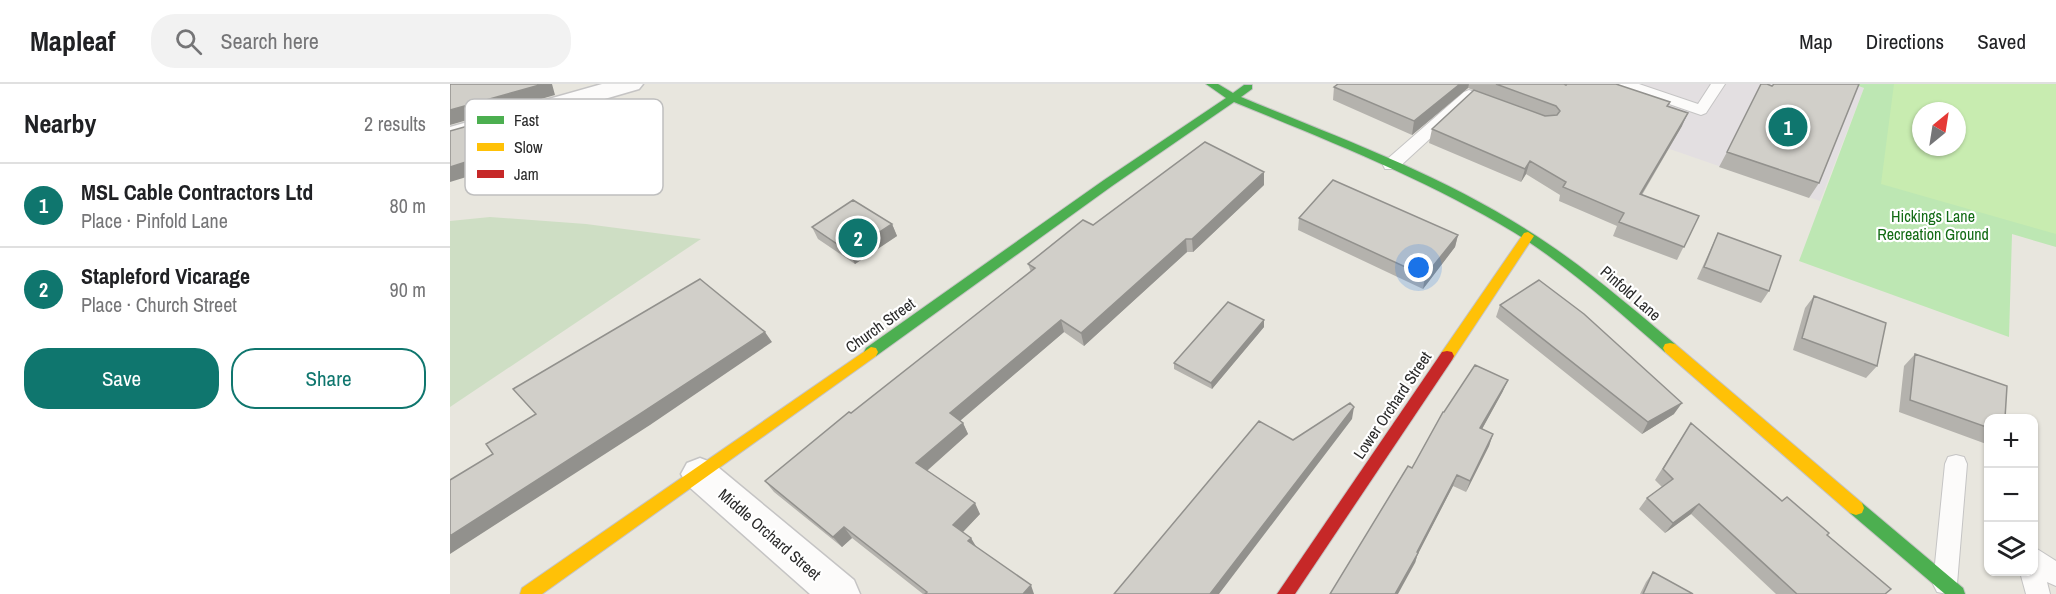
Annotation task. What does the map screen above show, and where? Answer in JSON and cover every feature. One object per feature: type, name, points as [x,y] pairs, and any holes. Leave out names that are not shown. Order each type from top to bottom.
[{"type":"street","points":[[578,99],[630,84]]},
{"type":"street","name":"Pinfold Lane","points":[[1212,84],[1232,97],[1391,165],[1495,216],[1528,236],[1586,276],[1951,589]]},
{"type":"street","name":"Church Street","points":[[528,594],[1252,84]]},
{"type":"street","points":[[450,136],[465,132]]},
{"type":"street","name":"Lower Orchard Street","points":[[1285,594],[1528,236]]},
{"type":"street","name":"Middle Orchard Street","points":[[700,474],[840,594]]},
{"type":"lane","points":[[1629,85],[1701,110],[1718,84]]},
{"type":"lane","points":[[1391,165],[1469,95],[1513,112]]},
{"type":"lane","points":[[1951,589],[1956,464]]},
{"type":"lane","points":[[2038,561],[2056,575]]},
{"type":"lane","points":[[2033,576],[2038,594]]},
{"type":"shaded area","points":[[1525,84],[1853,84],[1864,88],[1820,201],[1583,119]]},
{"type":"green space","name":"Hickings Lane Recreation Ground","points":[[1853,84],[2056,84],[2056,247],[2012,234],[2009,337],[1799,261],[1864,88]]},
{"type":"green space","points":[[1894,84],[2056,84],[2056,234],[1881,184]]},
{"type":"green space","points":[[490,217],[586,224],[701,239],[450,407],[450,221]]},
{"type":"building","points":[[450,84],[543,84],[489,99],[465,99],[465,106],[450,110]]},
{"type":"building","points":[[1338,84],[1460,84],[1414,121],[1334,87]]},
{"type":"building","points":[[1496,84],[1616,84],[1670,102],[1667,106],[1688,113],[1640,194],[1699,216],[1684,247],[1619,222],[1624,213],[1563,187],[1566,182],[1530,161],[1525,169],[1432,129],[1474,90],[1545,116],[1557,115],[1560,111],[1556,106]]},
{"type":"building","points":[[1761,84],[1772,86],[1774,84],[1859,84],[1819,183],[1727,152]]},
{"type":"building","points":[[465,127],[465,162],[450,167],[450,131]]},
{"type":"building","points":[[1205,142],[1264,172],[1192,239],[1186,239],[1081,333],[1061,320],[950,413],[963,423],[916,463],[975,503],[953,525],[971,538],[968,541],[1031,585],[1023,594],[925,594],[927,592],[844,527],[833,537],[765,481],[849,412],[851,413],[1035,268],[1028,264],[1083,220],[1093,225]]},
{"type":"building","points":[[1333,180],[1458,235],[1425,276],[1299,218]]},
{"type":"building","points":[[853,200],[892,224],[849,252],[812,227]]},
{"type":"building","points":[[1718,233],[1781,256],[1769,291],[1704,267]]},
{"type":"building","points":[[700,279],[765,332],[450,536],[450,480],[493,454],[486,444],[536,414],[513,389]]},
{"type":"building","points":[[1539,280],[1584,314],[1682,403],[1648,422],[1500,305]]},
{"type":"building","points":[[1814,296],[1886,323],[1877,366],[1802,338]]},
{"type":"building","points":[[1228,302],[1264,320],[1211,383],[1174,363]]},
{"type":"building","points":[[1915,354],[2007,386],[2005,414],[1984,414],[1984,426],[1910,400]]},
{"type":"building","points":[[1475,365],[1508,380],[1480,428],[1493,434],[1470,481],[1457,475],[1395,594],[1330,594],[1408,466],[1412,468],[1443,412]]},
{"type":"building","points":[[1350,403],[1354,407],[1210,594],[1114,594],[1259,421],[1293,440]]},
{"type":"building","points":[[1691,423],[1782,501],[1787,497],[1829,533],[1827,535],[1891,589],[1885,594],[1797,594],[1699,504],[1673,523],[1647,498],[1673,479],[1663,469]]},
{"type":"building","points":[[1653,572],[1693,594],[1643,594]]},
{"type":"traffic: fast","points":[[1211,84],[1232,97],[1415,175],[1486,211],[1560,258],[1670,348]]},
{"type":"traffic: fast","points":[[871,352],[1108,183],[1248,87]]},
{"type":"traffic: fast","points":[[1856,508],[1957,594]]},
{"type":"traffic: slow","points":[[1447,356],[1528,236]]},
{"type":"traffic: slow","points":[[1670,348],[1856,508]]},
{"type":"traffic: slow","points":[[528,594],[871,352]]},
{"type":"traffic: jam","points":[[1285,594],[1447,356]]},
{"type":"place","name":"MSL Cable Contractors Ltd","points":[[1788,127]]},
{"type":"place","name":"Stapleford Vicarage","points":[[858,238]]}]
